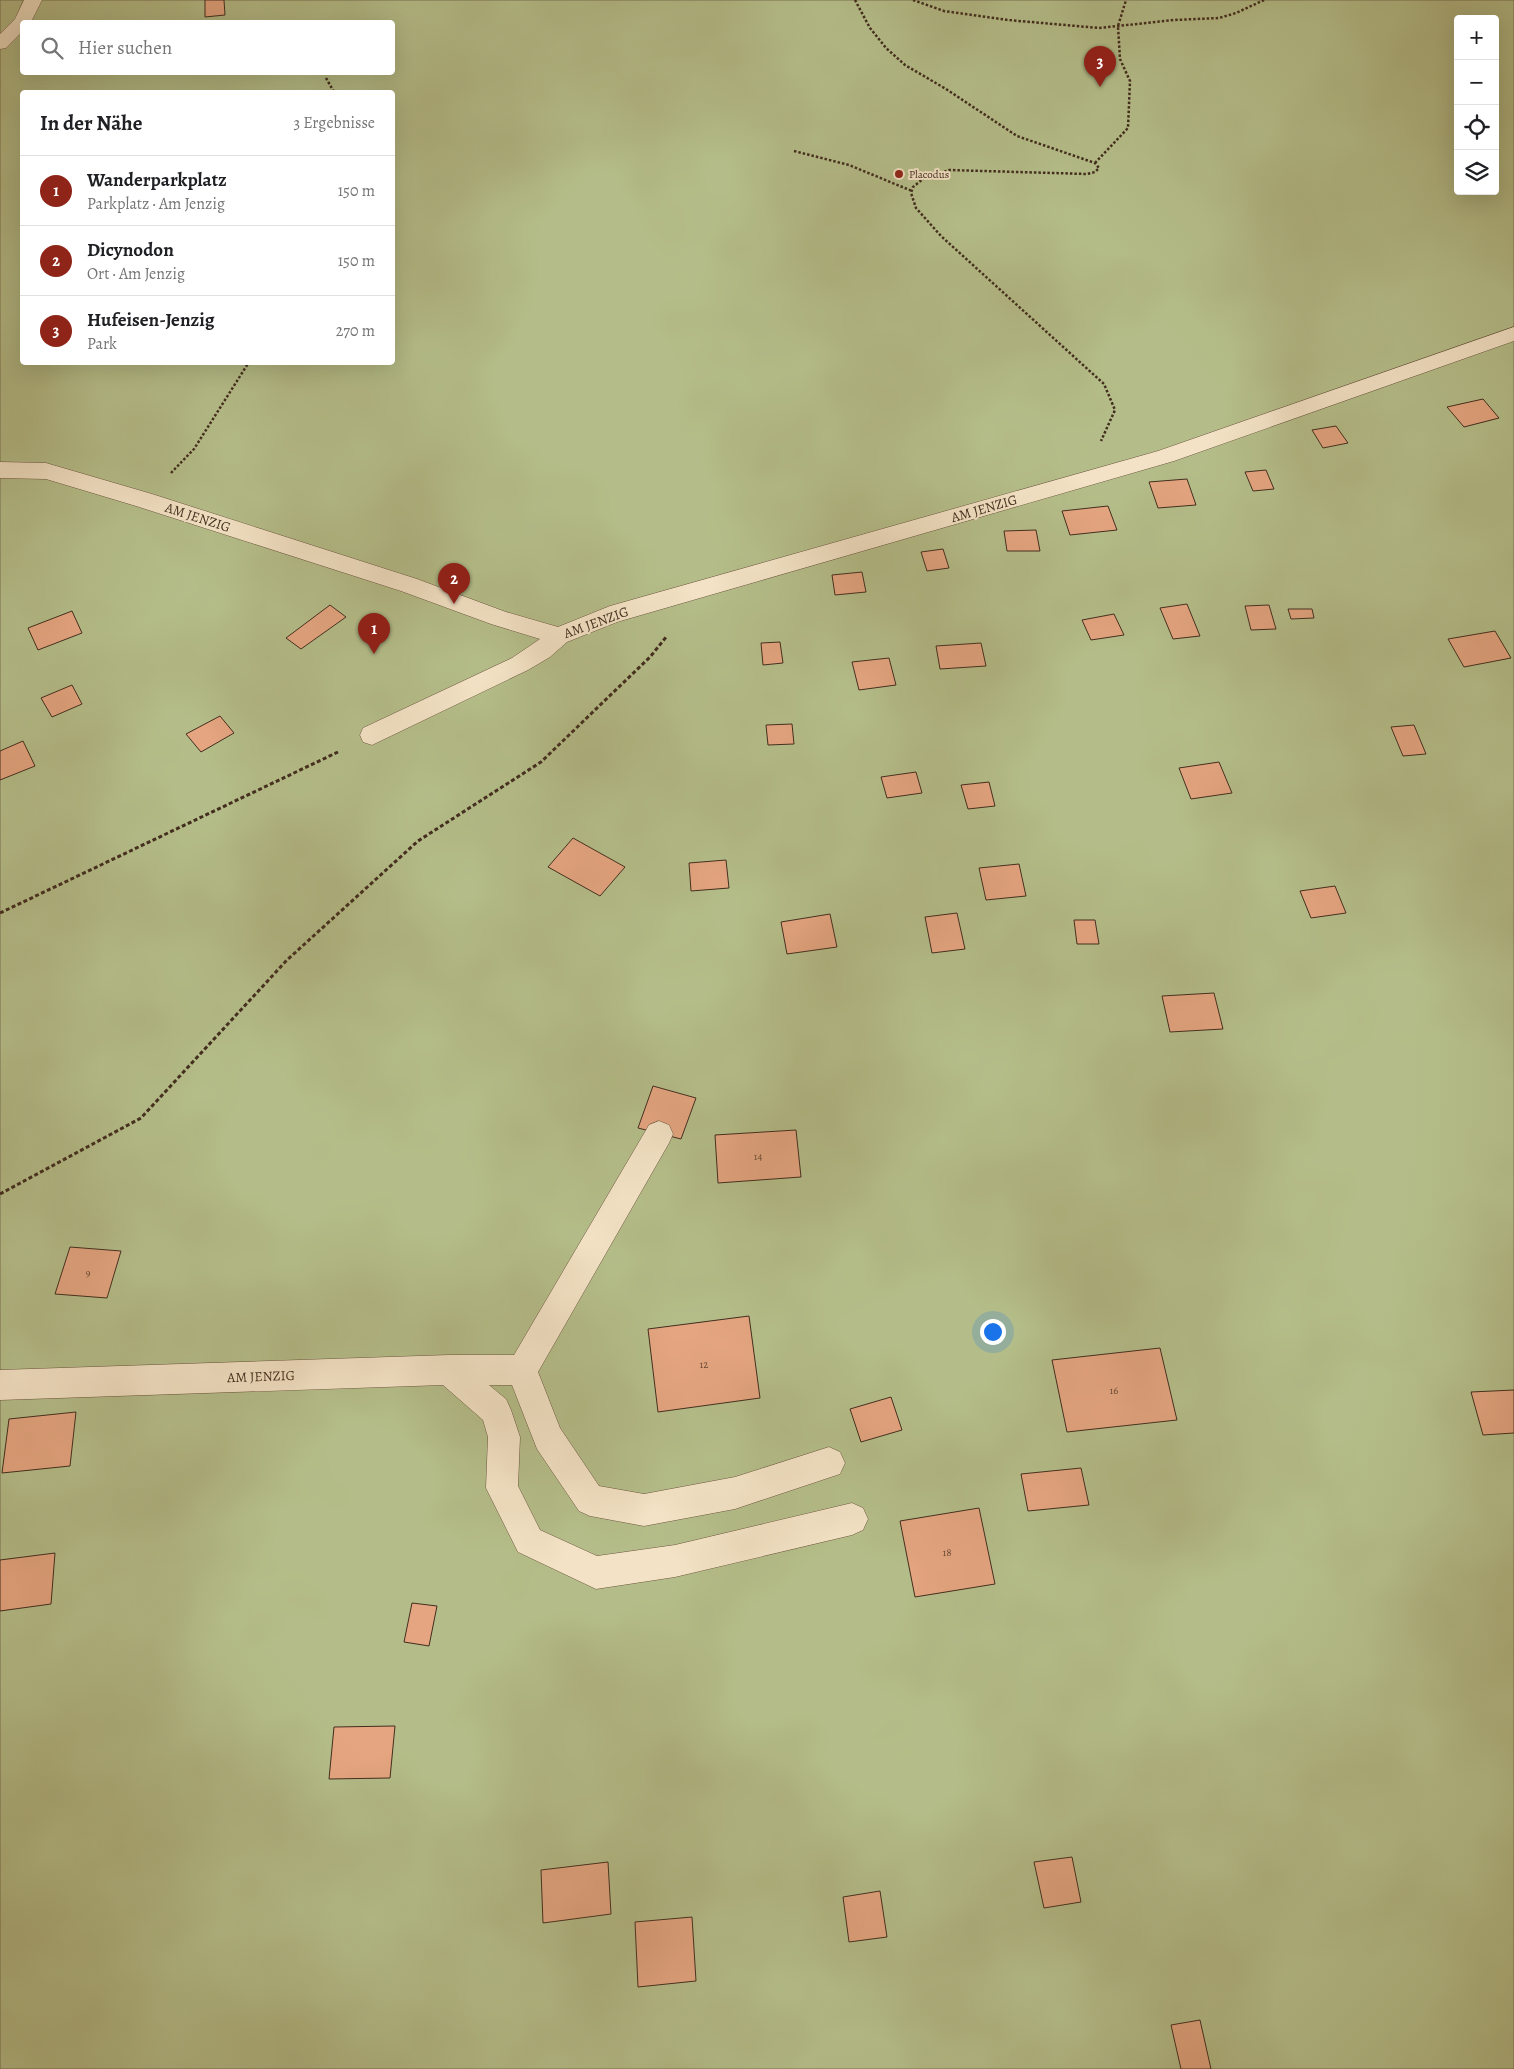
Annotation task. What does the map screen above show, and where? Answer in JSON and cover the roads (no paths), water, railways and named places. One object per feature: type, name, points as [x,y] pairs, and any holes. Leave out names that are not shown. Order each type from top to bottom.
[{"type":"street","points":[[23,20],[33,0]]},
{"type":"street","points":[[0,44],[20,24]]},
{"type":"street","name":"AM JENZIG","points":[[0,470],[46,471],[144,500],[426,591],[500,618],[560,636],[610,615],[1166,456],[1514,334]]},
{"type":"street","points":[[372,735],[520,664],[560,636]]},
{"type":"street","points":[[659,1134],[522,1370],[548,1438],[590,1500],[644,1510],[735,1493],[830,1463]]},
{"type":"street","points":[[449,1370],[495,1410],[504,1437],[502,1488],[529,1542],[596,1573],[675,1561],[852,1519]]},
{"type":"street","name":"AM JENZIG","points":[[0,1385],[449,1370],[522,1370]]},
{"type":"place","name":"Hufeisen-Jenzig","points":[[1100,87]]},
{"type":"place","name":"Placodus","points":[[899,174]]},
{"type":"place","name":"Dicynodon","points":[[454,604]]},
{"type":"place","name":"Wanderparkplatz","points":[[374,654]]}]
